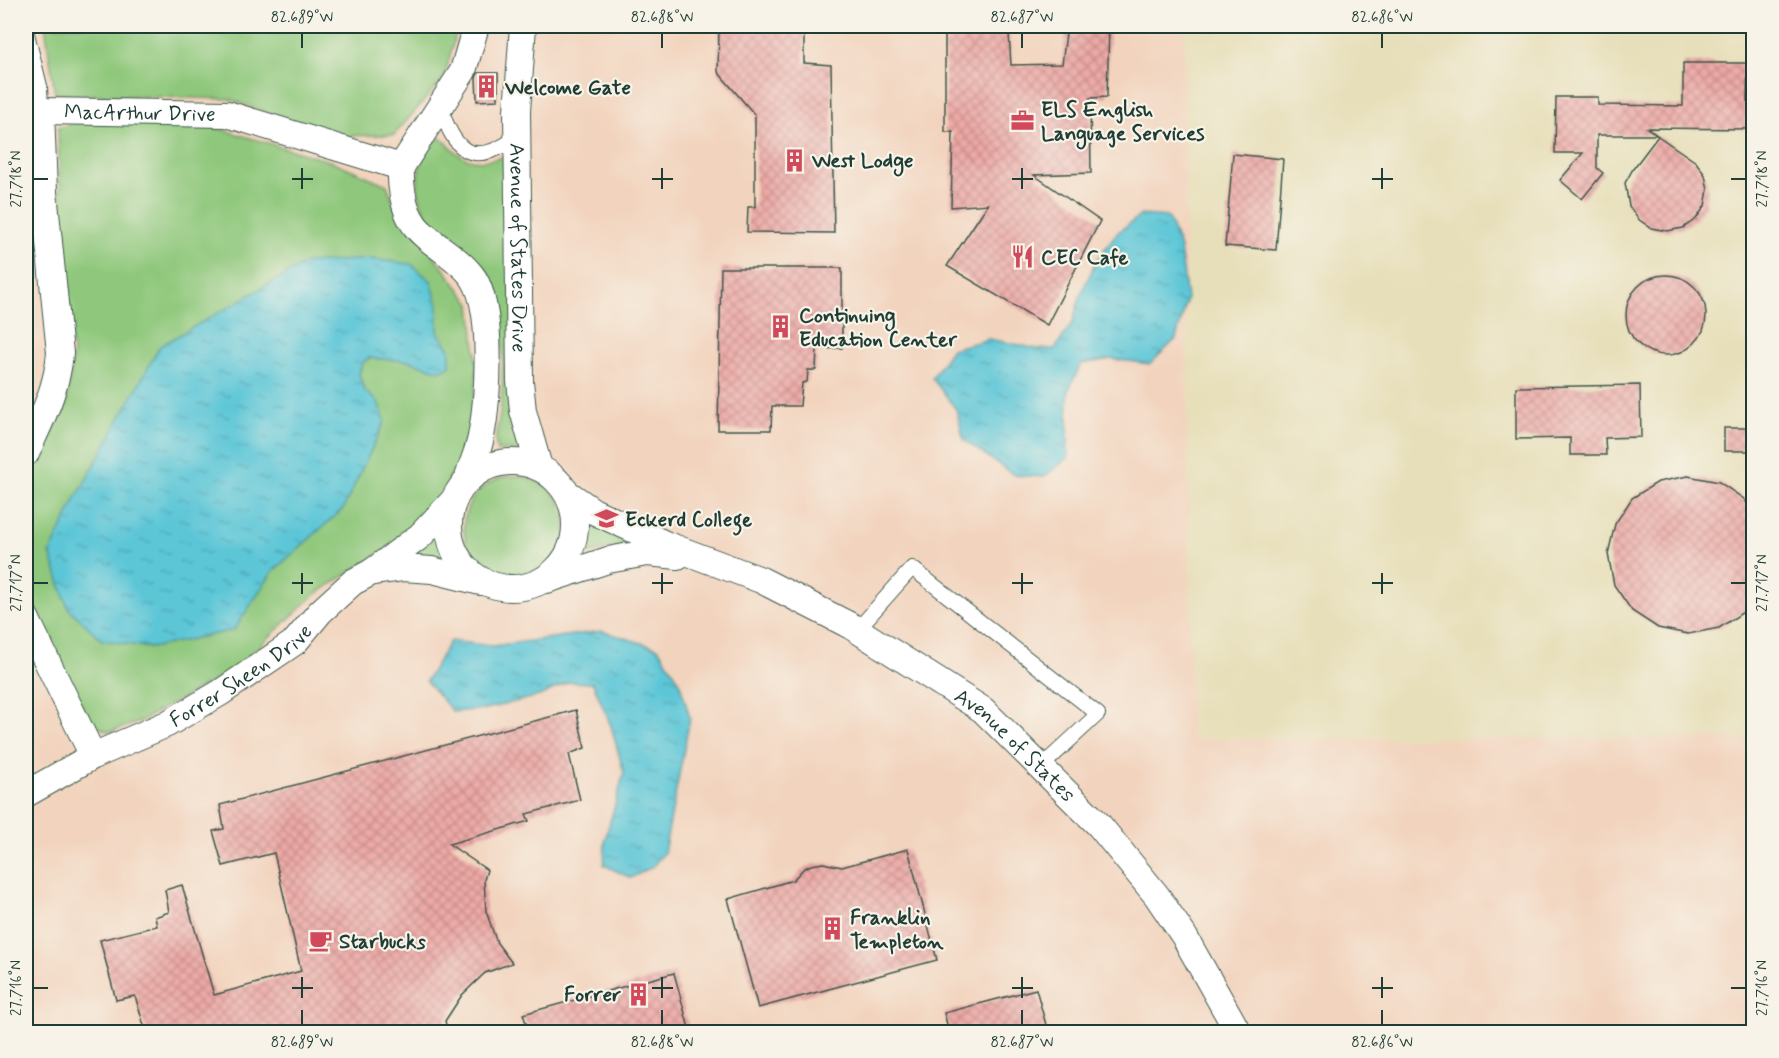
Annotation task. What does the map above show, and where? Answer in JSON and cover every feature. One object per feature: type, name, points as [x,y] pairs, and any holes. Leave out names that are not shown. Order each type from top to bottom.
[{"type":"street","points":[[401,166],[463,71],[476,26]]},
{"type":"street","name":"Avenue of States Drive","points":[[523,26],[517,111],[520,381],[523,411],[539,467]]},
{"type":"street","name":"MacArthur Drive","points":[[26,453],[50,403],[58,375],[60,353],[44,192],[41,111],[227,114],[401,166]]},
{"type":"street","name":"Avenue of States Drive","points":[[401,166],[404,199],[414,224],[455,258],[475,279],[484,307],[487,335],[487,387],[481,438],[460,491]]},
{"type":"street","points":[[512,462],[539,467],[557,480],[571,501],[575,525],[571,550],[557,570],[538,583],[512,589],[487,584],[467,570],[453,550],[448,525],[460,491],[487,467],[512,462]]},
{"type":"street","name":"Forrer Sheen Drive","points":[[26,794],[93,756],[167,724],[220,693],[295,642],[320,612],[353,582],[372,572],[420,536],[460,491]]},
{"type":"street","name":"Avenue of States","points":[[567,494],[593,511],[665,544],[761,580],[857,630],[983,710],[1099,825],[1157,896],[1184,936],[1238,1032]]},
{"type":"street","name":"Avenue of States","points":[[538,583],[608,560],[647,553],[702,558]]},
{"type":"street","name":"Forrer Sheen Drive","points":[[372,572],[403,568],[432,570],[487,584]]},
{"type":"street","points":[[26,618],[93,756]]},
{"type":"lane","points":[[26,30],[40,86],[41,111]]},
{"type":"lane","points":[[440,105],[452,139],[463,150],[481,153],[499,150],[518,137]]},
{"type":"lane","points":[[857,630],[912,568],[1098,714],[1041,767]]},
{"type":"shaded area","name":"Eckerd College","points":[[26,26],[1184,26],[1191,739],[1753,738],[1753,1032],[26,1032]]},
{"type":"green space","points":[[45,26],[458,26],[444,78],[394,135],[333,136],[229,99],[55,94]]},
{"type":"green space","points":[[93,118],[206,125],[336,163],[387,185],[394,204],[471,304],[477,367],[471,433],[450,486],[416,526],[391,546],[317,593],[232,671],[137,723],[109,732],[91,723],[63,669],[26,587],[26,484],[66,406],[73,353],[62,264],[58,128]]},
{"type":"green space","points":[[432,137],[443,140],[468,159],[487,160],[507,156],[524,448],[517,451],[497,451],[496,446],[503,363],[501,312],[496,287],[480,263],[436,227],[427,216],[421,203],[418,185],[419,169]]},
{"type":"green space","points":[[515,476],[535,480],[551,491],[562,507],[566,527],[562,547],[551,563],[535,574],[515,578],[495,574],[479,563],[468,547],[464,527],[468,507],[479,491],[495,480]]},
{"type":"green space","points":[[593,523],[632,541],[632,544],[587,554],[590,527]]},
{"type":"green space","points":[[440,529],[447,558],[443,562],[426,561],[406,553]]},
{"type":"water","points":[[1141,215],[1168,217],[1180,248],[1187,299],[1176,339],[1150,364],[1112,359],[1081,364],[1068,391],[1068,458],[1044,477],[1014,475],[964,440],[956,409],[932,378],[952,349],[989,339],[1038,349],[1055,349],[1073,322],[1081,293],[1098,258],[1116,234]]},
{"type":"water","points":[[371,259],[411,264],[431,281],[438,305],[438,332],[450,349],[450,366],[440,371],[409,361],[368,358],[362,364],[359,374],[364,390],[378,402],[385,421],[343,509],[273,571],[234,630],[151,648],[102,640],[68,608],[50,553],[75,500],[160,346],[306,263]]},
{"type":"water","points":[[602,631],[658,648],[679,680],[690,718],[664,853],[652,867],[631,878],[604,865],[605,839],[624,773],[611,726],[593,683],[569,682],[539,696],[486,709],[453,712],[426,681],[450,641],[493,646]]},
{"type":"building","name":"West Lodge","points":[[719,26],[804,26],[804,63],[831,65],[834,233],[747,232],[748,207],[755,207],[755,115],[718,72]]},
{"type":"building","points":[[1067,26],[1109,26],[1107,97],[1090,98],[1091,173],[1034,175],[1100,221],[1047,325],[947,266],[988,204],[951,207],[953,132],[945,132],[945,33],[1009,33],[1011,65],[1062,64]]},
{"type":"building","points":[[1683,63],[1748,63],[1747,101],[1754,102],[1754,129],[1647,128],[1657,135],[1597,135],[1597,168],[1603,173],[1582,199],[1560,180],[1583,153],[1555,153],[1556,97],[1598,97],[1598,105],[1683,106]]},
{"type":"building","name":"Welcome Gate","points":[[478,73],[498,73],[498,100],[477,101],[476,78]]},
{"type":"building","points":[[1658,136],[1696,162],[1705,175],[1708,190],[1705,206],[1696,219],[1683,228],[1667,231],[1651,228],[1638,219],[1629,206],[1625,183]]},
{"type":"building","points":[[1233,154],[1283,159],[1276,250],[1225,246]]},
{"type":"building","name":"Continuing Education Center","points":[[721,268],[842,268],[842,348],[817,349],[816,370],[808,370],[807,382],[802,383],[800,406],[772,406],[771,430],[718,430]]},
{"type":"building","points":[[1666,275],[1681,278],[1694,287],[1703,300],[1706,315],[1703,330],[1694,343],[1681,352],[1666,355],[1651,352],[1638,343],[1629,330],[1626,315],[1629,300],[1638,287],[1651,278]]},
{"type":"building","points":[[1640,385],[1641,437],[1605,438],[1606,455],[1570,455],[1570,438],[1516,439],[1516,387]]},
{"type":"building","points":[[1724,428],[1754,428],[1754,451],[1724,451]]},
{"type":"building","points":[[1688,476],[1719,482],[1744,499],[1754,512],[1754,598],[1745,611],[1719,628],[1688,634],[1658,628],[1632,611],[1614,585],[1608,554],[1615,524],[1632,498],[1658,482]]},
{"type":"building","points":[[576,710],[585,748],[569,754],[580,800],[526,814],[529,821],[449,844],[487,870],[484,880],[486,911],[497,943],[512,963],[485,973],[462,995],[445,1021],[448,1032],[146,1032],[135,996],[116,1000],[100,940],[157,926],[155,917],[169,912],[165,890],[182,885],[214,995],[301,971],[274,853],[223,866],[213,831],[224,829],[220,805]]},
{"type":"building","name":"Franklin Templeton","points":[[908,849],[937,960],[758,1008],[728,899],[793,880],[803,869],[811,865],[823,863],[842,867]]},
{"type":"building","name":"Forrer","points":[[674,973],[690,1032],[529,1032],[523,1014]]},
{"type":"building","points":[[1036,989],[1048,1032],[949,1032],[944,1013]]},
{"type":"place","name":"Welcome Gate","points":[[487,87]]},
{"type":"place","name":"ELS English Language Services","points":[[1023,121]]},
{"type":"place","name":"West Lodge","points":[[794,160]]},
{"type":"place","name":"CEC Cafe","points":[[1023,257]]},
{"type":"place","name":"Continuing Education Center","points":[[781,327]]},
{"type":"place","name":"Eckerd College","points":[[607,519]]},
{"type":"place","name":"Franklin Templeton","points":[[832,929]]},
{"type":"place","name":"Starbucks","points":[[321,941]]},
{"type":"place","name":"Forrer","points":[[639,994]]}]
